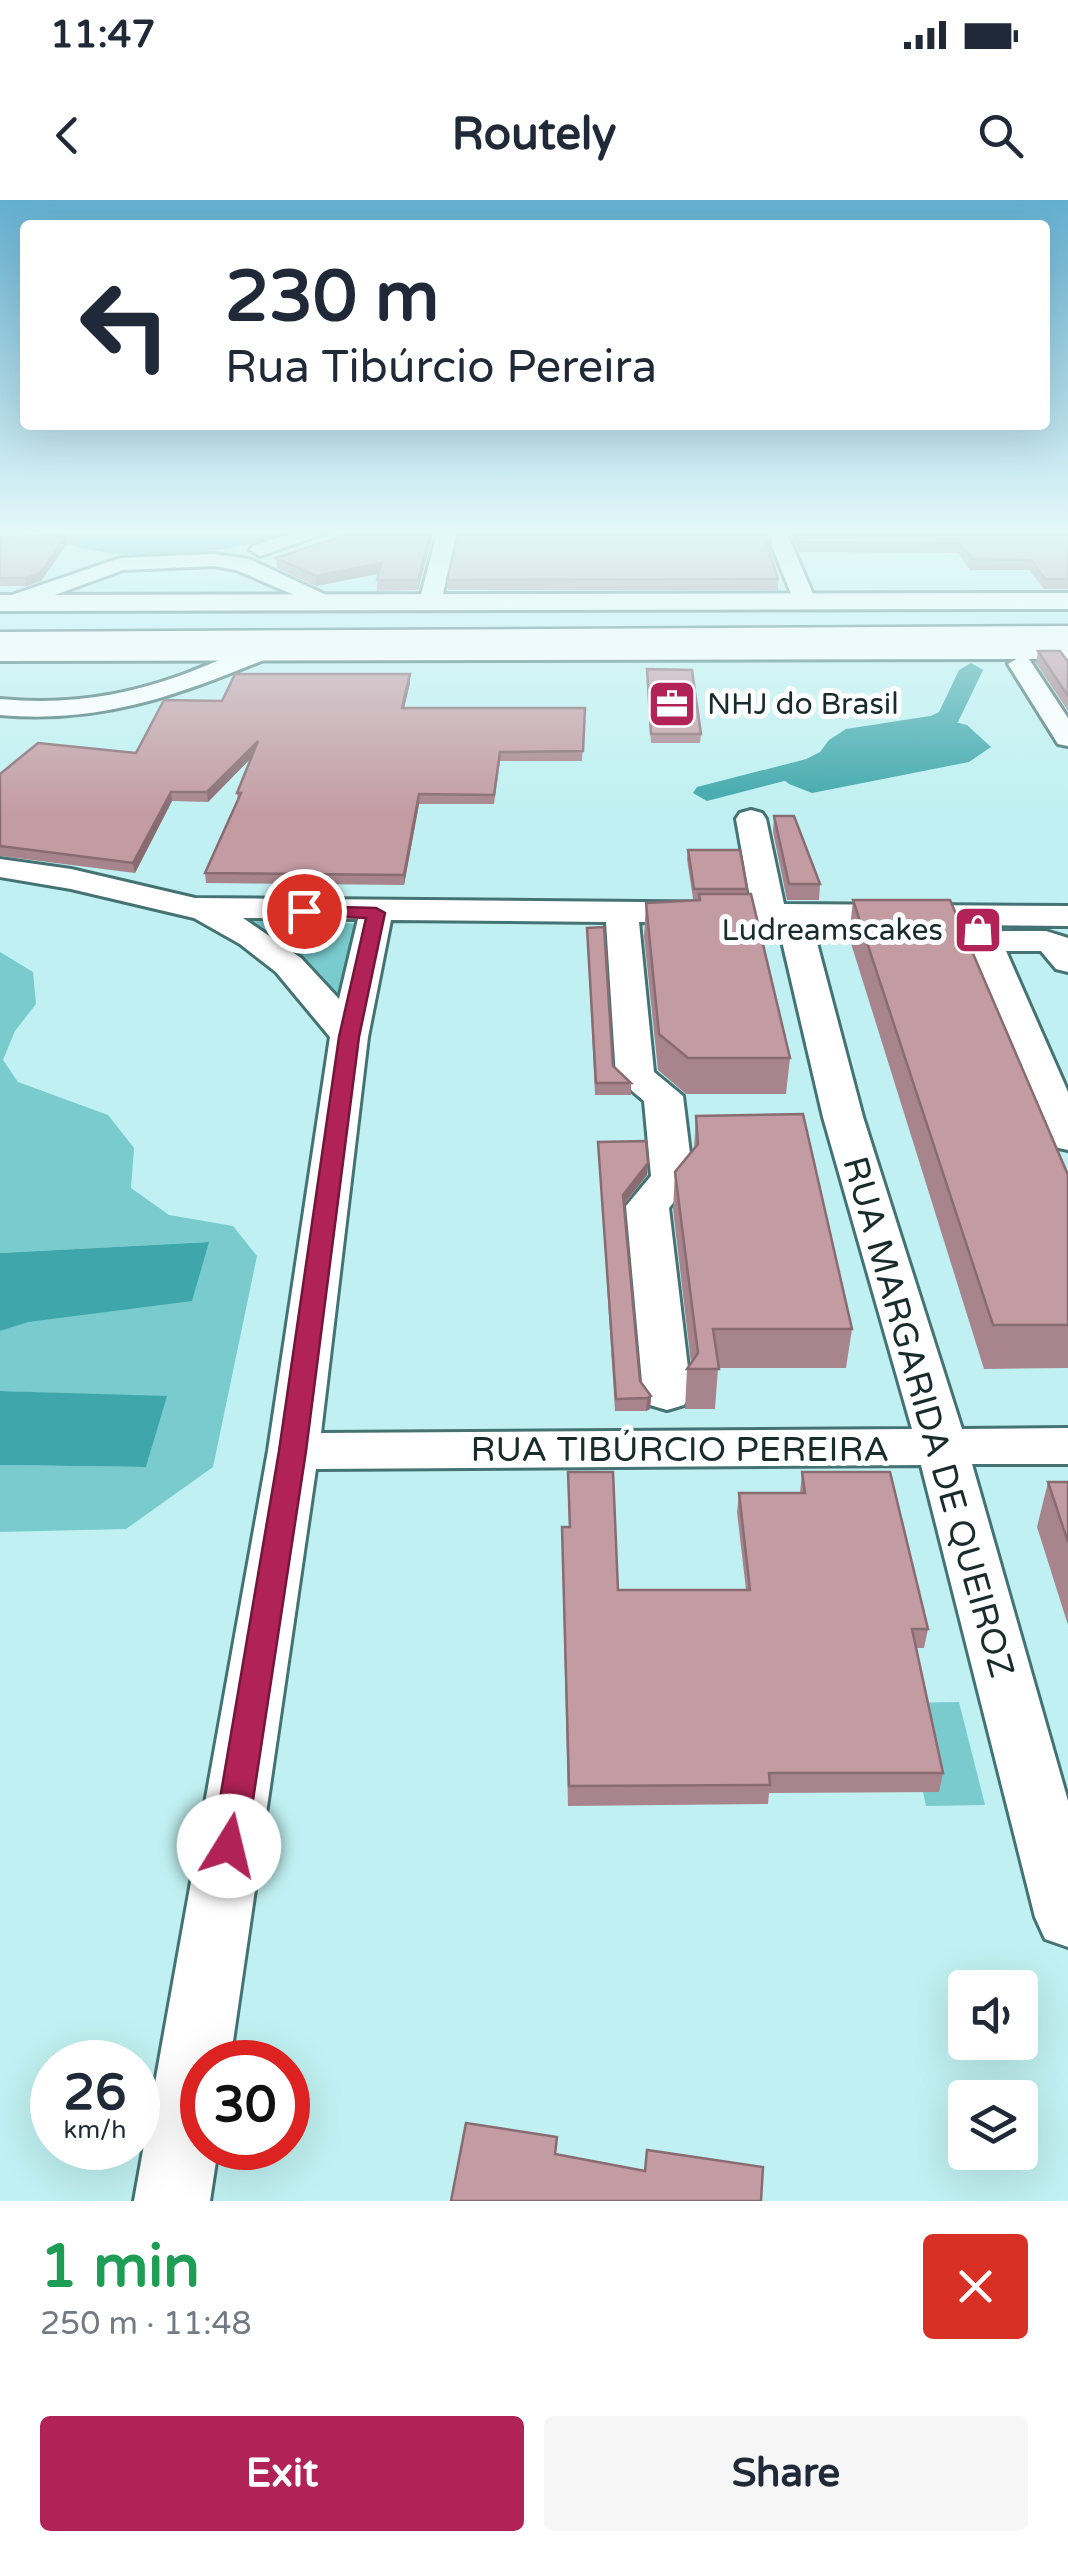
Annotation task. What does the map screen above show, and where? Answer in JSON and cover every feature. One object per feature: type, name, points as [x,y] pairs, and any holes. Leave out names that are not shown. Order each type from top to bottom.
[{"type":"highway","points":[[71,652],[802,636],[1068,635]]},
{"type":"highway","points":[[802,636],[1068,649]]},
{"type":"highway","points":[[0,640],[264,646]]},
{"type":"main road","points":[[264,646],[1068,649]]},
{"type":"main road","points":[[0,652],[71,652]]},
{"type":"street","points":[[0,707],[80,707],[136,701],[264,646]]},
{"type":"street","points":[[1020,664],[1068,738]]},
{"type":"street","name":"RUA MARGARIDA DE QUEIROZ","points":[[751,819],[942,1447],[1068,1917]]},
{"type":"street","points":[[0,868],[71,879],[195,908],[781,916],[1014,928],[1068,916]]},
{"type":"street","points":[[195,908],[234,926],[285,958],[320,996],[349,1037]]},
{"type":"street","points":[[172,2201],[293,1451],[349,1037],[376,913]]},
{"type":"street","points":[[617,914],[636,1077],[663,1096],[672,1178],[648,1206],[667,1393]]},
{"type":"street","points":[[1014,928],[1060,947],[1068,962]]},
{"type":"street","points":[[1014,928],[985,949],[1068,1138]]},
{"type":"street","name":"RUA TIBÚRCIO PEREIRA","points":[[293,1451],[1068,1446]]},
{"type":"shaded area","points":[[930,716],[967,725],[991,747],[969,762],[812,793],[789,784],[777,774],[820,752],[829,740],[846,729]]},
{"type":"shaded area","points":[[237,917],[359,924],[345,1005],[297,954]]},
{"type":"shaded area","points":[[0,952],[33,972],[36,1004],[15,1031],[3,1060],[18,1082],[108,1115],[134,1148],[131,1188],[169,1215],[233,1226],[257,1256],[213,1467],[126,1529],[0,1532],[0,1465],[146,1467],[166,1397],[0,1391],[0,1331],[208,1242],[0,1253]]},
{"type":"shaded area","points":[[209,1242],[192,1301],[28,1322],[0,1331],[0,1253]]},
{"type":"shaded area","points":[[0,1391],[167,1396],[146,1467],[0,1465]]},
{"type":"shaded area","points":[[959,1702],[985,1805],[926,1806],[904,1703]]},
{"type":"building","points":[[1038,651],[1060,651],[1068,662],[1068,696]]},
{"type":"building","points":[[647,669],[692,670],[701,734],[651,734]]},
{"type":"building","points":[[235,674],[410,674],[402,708],[585,708],[583,751],[500,752],[494,795],[419,794],[404,875],[205,873],[241,793],[237,793],[258,741],[207,792],[171,792],[133,863],[0,846],[0,774],[38,743],[136,753],[164,700],[222,701]]},
{"type":"building","points":[[774,816],[794,816],[820,884],[789,884]]},
{"type":"building","points":[[688,850],[740,850],[747,889],[694,889]]},
{"type":"building","points":[[699,894],[751,894],[790,1058],[688,1058],[659,1034],[646,903],[700,900]]},
{"type":"building","points":[[853,900],[950,900],[1068,1175],[1068,1325],[993,1325]]},
{"type":"building","points":[[604,927],[613,1066],[631,1083],[596,1083],[587,928]]},
{"type":"building","points":[[803,1114],[852,1329],[713,1329],[719,1369],[687,1369],[698,1353],[675,1172],[698,1144],[696,1116]]},
{"type":"building","points":[[646,1141],[648,1163],[623,1195],[640,1381],[651,1396],[616,1399],[598,1142]]},
{"type":"building","points":[[568,1472],[613,1472],[618,1590],[750,1590],[739,1493],[805,1493],[802,1472],[890,1472],[928,1629],[912,1629],[943,1773],[769,1773],[770,1785],[569,1786],[562,1527],[570,1527]]},
{"type":"building","points":[[1048,1482],[1068,1482],[1068,1542]]},
{"type":"building","points":[[466,2123],[557,2137],[555,2154],[645,2171],[647,2150],[763,2167],[761,2201],[451,2201]]},
{"type":"waterway","points":[[900,740],[949,717],[971,670]]},
{"type":"waterway","points":[[707,793],[830,761]]},
{"type":"place","name":"NHJ do Brasil","points":[[672,704]]},
{"type":"place","name":"Ludreamscakes","points":[[978,930]]},
{"type":"route","points":[[229,1846],[293,1451],[349,1037],[376,913],[304,911]]}]
